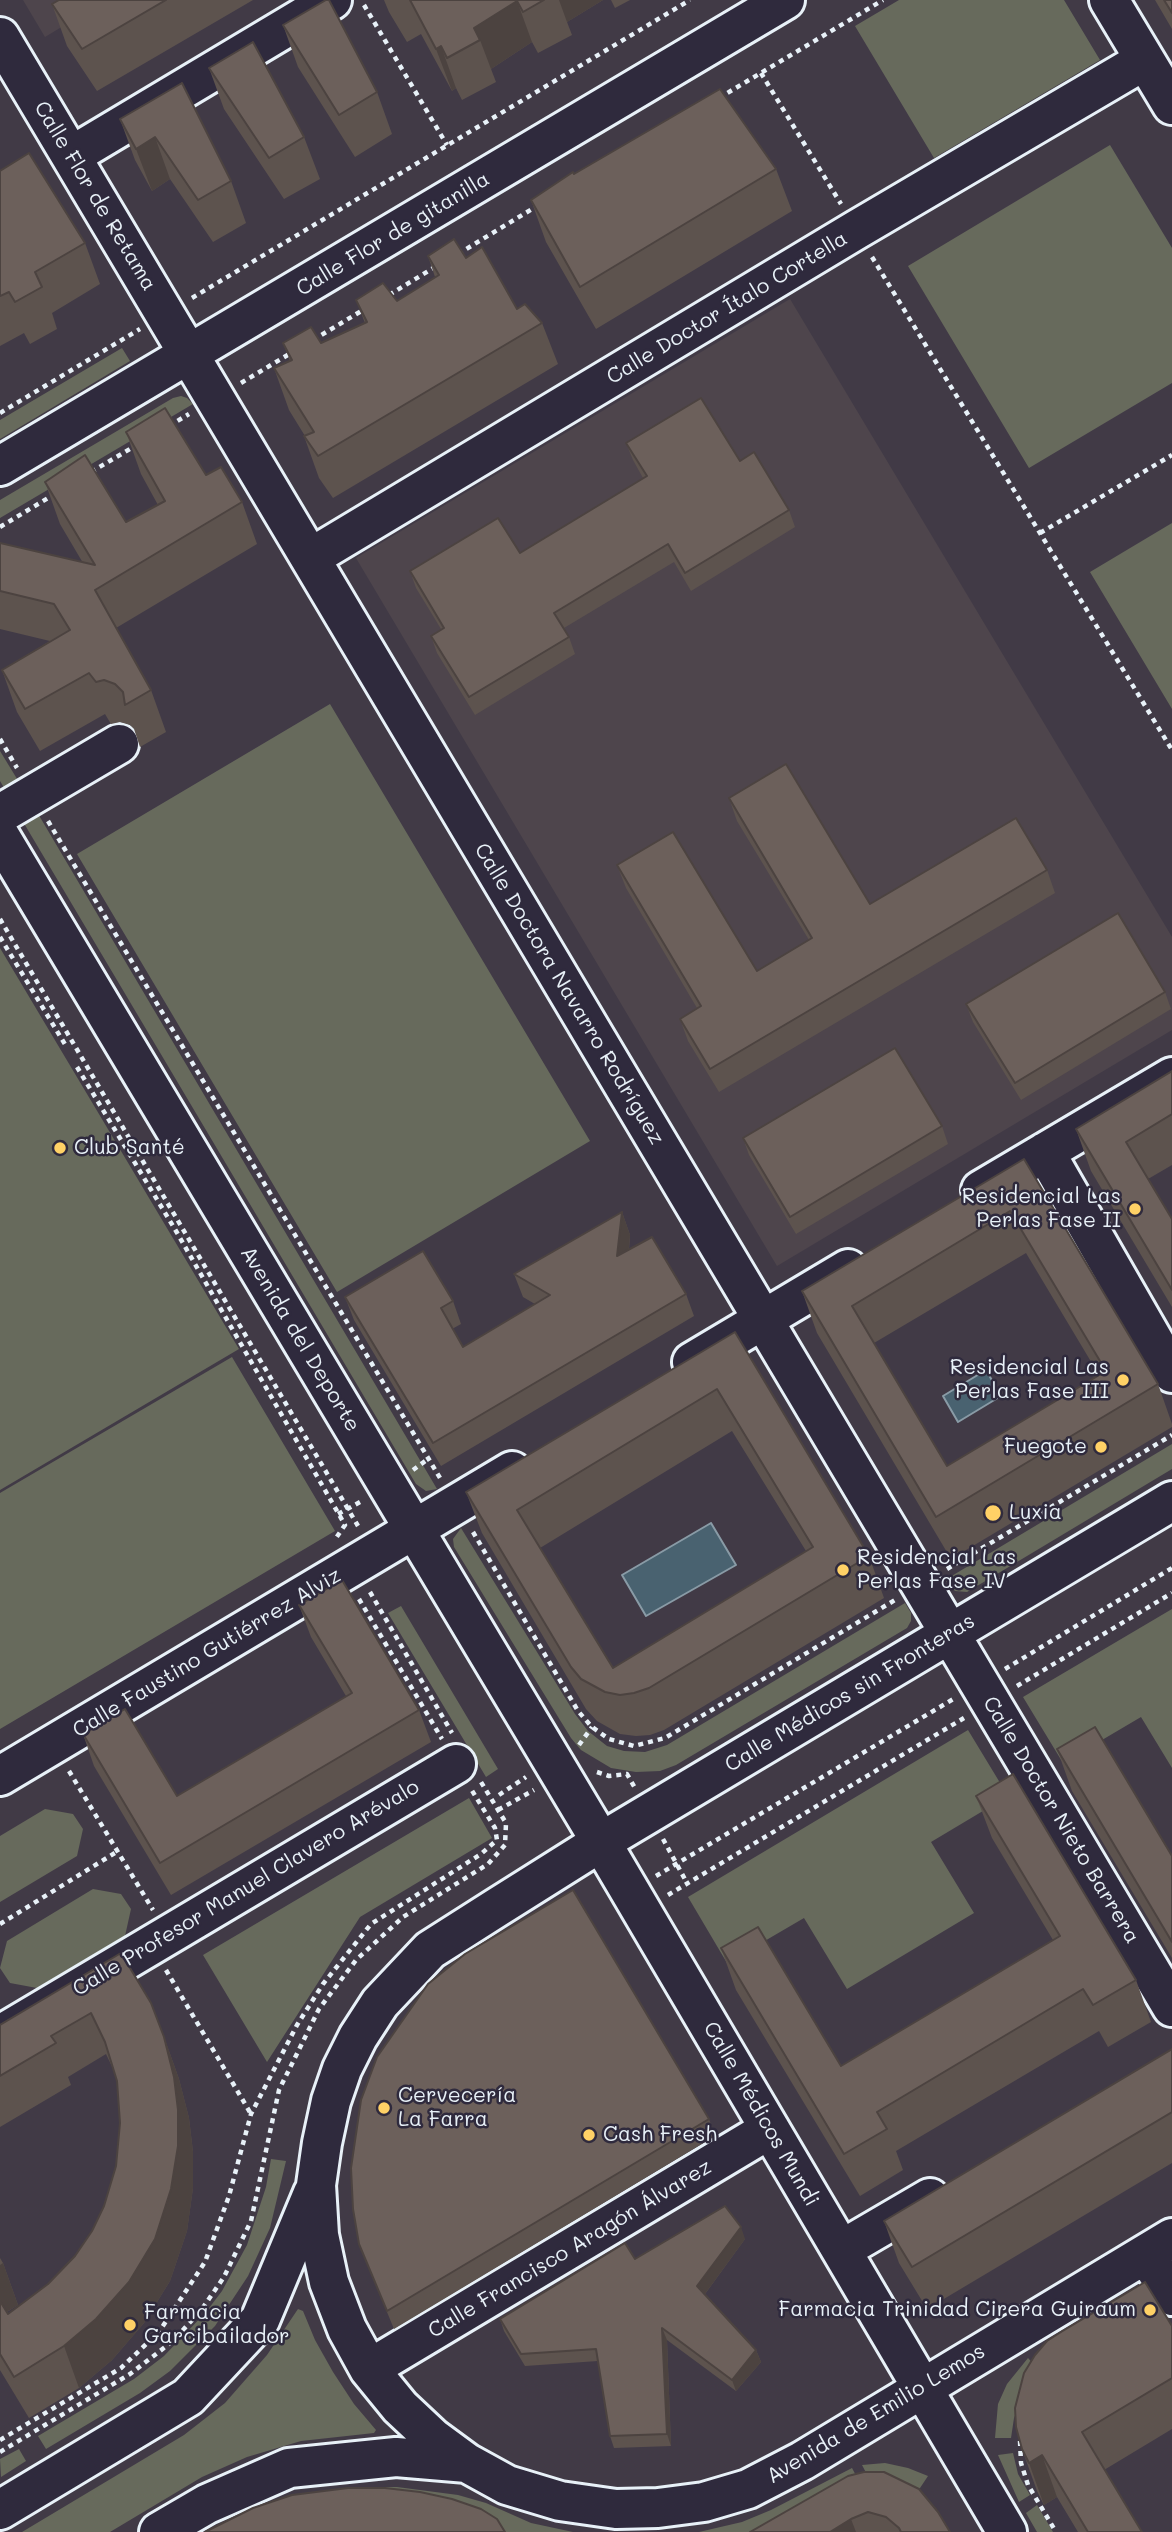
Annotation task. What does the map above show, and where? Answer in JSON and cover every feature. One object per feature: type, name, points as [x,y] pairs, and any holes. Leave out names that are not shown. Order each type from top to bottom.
[{"type":"street","points":[[71,156],[332,0]]},
{"type":"street","name":"Calle Flor de gitanilla","points":[[0,466],[785,0]]},
{"type":"street","points":[[1109,0],[1172,105]]},
{"type":"street","name":"Calle Flor de Retama","points":[[0,37],[189,355]]},
{"type":"street","name":"Calle Doctor Ítalo Cortella","points":[[310,558],[856,230],[1145,61]]},
{"type":"street","name":"Calle Doctora Navarro Rodríguez","points":[[189,355],[949,1634]]},
{"type":"street","points":[[0,814],[119,744]]},
{"type":"street","name":"Avenida del Deporte","points":[[4,852],[601,1842]]},
{"type":"street","points":[[949,1209],[1172,1077]]},
{"type":"street","points":[[1045,1152],[1172,1373]]},
{"type":"street","points":[[657,1383],[877,1252]]},
{"type":"street","name":"Calle Faustino Gutiérrez Alviz","points":[[0,1776],[539,1454]]},
{"type":"street","name":"Calle Médicos sin Fronteras","points":[[316,2185],[321,2143],[342,2069],[358,2037],[380,2003],[430,1950],[601,1842],[1172,1501]]},
{"type":"street","name":"Calle Doctor Nieto Barrera","points":[[949,1634],[1172,2007]]},
{"type":"street","name":"Calle Profesor Manuel Clavero Arévalo","points":[[0,2035],[464,1760]]},
{"type":"street","name":"Calle Médicos Mundi","points":[[601,1842],[647,1895],[770,2129],[1007,2532]]},
{"type":"street","name":"Calle Francisco Aragón Álvarez","points":[[369,2369],[770,2129]]},
{"type":"street","points":[[841,2250],[958,2180]]},
{"type":"street","points":[[316,2185],[319,2235],[329,2282],[347,2329],[369,2369],[400,2407],[433,2438],[467,2463]]},
{"type":"street","points":[[0,2510],[188,2397],[260,2320],[316,2185]]},
{"type":"street","points":[[1159,2246],[1172,2296]]},
{"type":"street","name":"Avenida de Emilio Lemos","points":[[159,2532],[207,2504],[289,2468],[396,2457],[467,2463],[507,2485],[560,2501],[616,2509],[658,2508],[704,2502],[748,2489],[802,2461],[1159,2246]]},
{"type":"path","points":[[199,293],[690,0]]},
{"type":"path","points":[[713,102],[883,0]]},
{"type":"path","points":[[362,1],[447,145]]},
{"type":"path","points":[[761,73],[1172,750]]},
{"type":"path","points":[[451,258],[546,201]]},
{"type":"path","points":[[379,301],[439,265]]},
{"type":"path","points":[[308,343],[367,308]]},
{"type":"path","points":[[0,413],[146,326]]},
{"type":"path","points":[[162,430],[296,350]]},
{"type":"path","points":[[81,478],[138,444]]},
{"type":"path","points":[[1040,533],[1172,455]]},
{"type":"path","points":[[0,527],[58,492]]},
{"type":"path","points":[[0,739],[444,1485]]},
{"type":"path","points":[[0,919],[349,1507],[358,1523],[359,1533]]},
{"type":"path","points":[[0,937],[66,1046]]},
{"type":"path","points":[[77,1067],[176,1231],[345,1525],[334,1542]]},
{"type":"path","points":[[468,1523],[578,1711],[592,1727],[609,1739],[634,1745],[665,1738],[1172,1435]]},
{"type":"path","points":[[409,1473],[429,1459]]},
{"type":"path","points":[[338,1514],[363,1501]]},
{"type":"path","points":[[647,1895],[687,1884],[985,1693],[1172,1568]]},
{"type":"path","points":[[0,2440],[121,2368],[159,2332],[205,2262],[229,2196],[251,2114],[303,2015],[323,1984],[371,1924],[468,1863],[497,1840],[495,1828],[464,1760],[370,1594],[373,1582]]},
{"type":"path","points":[[647,1895],[677,1864],[1172,1593]]},
{"type":"path","points":[[0,2452],[130,2374],[173,2341],[202,2309],[224,2277],[251,2221],[279,2090],[319,2009],[356,1960],[403,1917],[488,1864],[505,1845],[506,1823],[358,1597]]},
{"type":"path","points":[[578,1746],[592,1727]]},
{"type":"path","points":[[57,1776],[75,1766]]},
{"type":"path","points":[[69,1770],[118,1851],[160,1940],[251,2114]]},
{"type":"path","points":[[591,1770],[609,1776],[627,1774]]},
{"type":"path","points":[[499,1796],[526,1777]]},
{"type":"path","points":[[498,1811],[529,1792]]},
{"type":"path","points":[[663,1838],[687,1884]]},
{"type":"path","points":[[0,1924],[118,1851]]},
{"type":"path","points":[[468,1863],[480,1883]]},
{"type":"path","points":[[1020,2430],[1021,2463],[1028,2484],[1056,2532]]},
{"type":"shaded area","points":[[23,0],[106,0],[45,37]]},
{"type":"shaded area","points":[[790,299],[1172,937],[1172,1030],[777,1266],[356,558]]},
{"type":"green space","points":[[899,0],[1064,0],[1100,60],[934,158],[855,26]]},
{"type":"green space","points":[[1110,145],[1172,248],[1172,383],[1029,468],[908,266]]},
{"type":"green space","points":[[122,348],[130,361],[0,439],[0,420]]},
{"type":"green space","points":[[181,396],[193,404],[0,518],[0,500],[173,398]]},
{"type":"green space","points":[[1172,523],[1172,709],[1090,572]]},
{"type":"green space","points":[[330,704],[590,1141],[337,1292],[77,854]]},
{"type":"green space","points":[[0,751],[22,787],[6,791],[0,781]]},
{"type":"green space","points":[[34,807],[437,1489],[426,1491],[416,1484],[22,820]]},
{"type":"green space","name":"Club Santé","points":[[0,948],[239,1349],[0,1490]]},
{"type":"green space","points":[[232,1357],[335,1531],[0,1729],[0,1493]]},
{"type":"green space","points":[[1172,1444],[1172,1469],[967,1592],[955,1591],[945,1580]]},
{"type":"green space","points":[[461,1528],[575,1714],[588,1731],[607,1746],[624,1751],[645,1752],[667,1745],[905,1603],[911,1613],[911,1621],[907,1628],[676,1765],[660,1771],[636,1772],[611,1768],[581,1750],[571,1738],[454,1547],[453,1539]]},
{"type":"green space","points":[[401,1606],[498,1769],[486,1777],[388,1613]]},
{"type":"green space","points":[[1172,1609],[1172,1768],[1141,1717],[1063,1763],[1023,1697]]},
{"type":"green space","points":[[968,1730],[1008,1796],[931,1842],[974,1913],[847,1989],[804,1918],[727,1963],[688,1897]]},
{"type":"green space","points":[[469,1798],[492,1838],[360,1917],[267,2062],[203,1955]]},
{"type":"green space","points":[[45,1809],[73,1814],[83,1829],[77,1856],[0,1902],[0,1836]]},
{"type":"green space","points":[[93,1889],[121,1894],[131,1909],[125,1936],[37,1988],[10,1983],[0,1968],[7,1941]]},
{"type":"green space","points":[[271,2159],[286,2161],[270,2228],[248,2276],[215,2326],[170,2371],[140,2393],[46,2449],[38,2436],[134,2379],[164,2356],[206,2312],[222,2291],[247,2245],[266,2187]]},
{"type":"green space","points":[[298,2309],[303,2311],[333,2372],[354,2404],[376,2430],[374,2433],[301,2441],[247,2457],[202,2477],[110,2532],[22,2532],[184,2435],[225,2403],[267,2355]]},
{"type":"green space","points":[[1028,2358],[1043,2375],[1020,2403],[1011,2438],[995,2438],[998,2404],[1007,2384]]},
{"type":"green space","points":[[19,2449],[26,2461],[1,2477],[0,2459]]},
{"type":"green space","points":[[1013,2453],[1018,2474],[1030,2495],[1019,2502],[998,2455]]},
{"type":"green space","points":[[885,2463],[928,2476],[918,2491],[872,2484],[862,2465]]},
{"type":"green space","points":[[852,2468],[862,2487],[791,2532],[699,2532],[742,2522],[771,2510]]},
{"type":"green space","points":[[397,2487],[458,2495],[486,2503],[531,2523],[573,2532],[217,2532],[341,2490]]},
{"type":"green space","points":[[1037,2505],[1053,2532],[1037,2532],[1026,2513]]},
{"type":"water","points":[[986,1370],[1001,1396],[958,1422],[943,1396]]},
{"type":"water","points":[[711,1523],[736,1565],[646,1616],[622,1575]]},
{"type":"building","points":[[59,0],[166,0],[82,49],[52,4]]},
{"type":"building","points":[[329,0],[377,92],[339,115],[283,25]]},
{"type":"building","points":[[410,0],[544,0],[523,12],[517,1],[474,28],[480,40],[447,58],[441,46],[436,49]]},
{"type":"building","points":[[1164,0],[1172,0],[1172,13]]},
{"type":"building","points":[[253,42],[304,137],[269,158],[209,68]]},
{"type":"building","points":[[182,83],[231,181],[198,200],[155,137],[136,149],[120,119]]},
{"type":"building","points":[[720,89],[776,169],[580,287],[531,200],[573,172],[574,174]]},
{"type":"building","points":[[29,153],[85,243],[35,272],[42,287],[15,302],[9,292],[0,296],[0,171]]},
{"type":"building","points":[[454,239],[466,258],[482,247],[517,309],[525,304],[542,323],[318,456],[304,436],[314,432],[274,368],[292,360],[283,343],[311,327],[321,343],[367,322],[356,300],[383,283],[397,301],[439,275],[428,256]]},
{"type":"building","points":[[701,398],[740,461],[754,452],[789,510],[685,573],[668,544],[554,613],[569,637],[469,697],[431,636],[444,628],[410,571],[498,518],[520,553],[647,476],[626,443]]},
{"type":"building","points":[[165,408],[206,475],[221,467],[242,502],[95,590],[151,690],[125,705],[123,692],[115,684],[104,680],[96,682],[89,673],[25,709],[2,670],[70,630],[54,604],[0,591],[0,543],[95,565],[45,482],[85,455],[126,522],[165,501],[126,432]]},
{"type":"building","points":[[786,764],[870,904],[1016,818],[1047,870],[710,1069],[680,1019],[701,1006],[617,865],[673,832],[757,971],[812,938],[729,798]]},
{"type":"building","points":[[1118,913],[1165,992],[1015,1083],[966,1004]]},
{"type":"building","points":[[895,1048],[942,1126],[790,1217],[743,1138]]},
{"type":"building","points":[[1172,1071],[1172,1114],[1126,1142],[1172,1219],[1172,1290],[1076,1129]]},
{"type":"building","points":[[1024,1159],[1158,1384],[936,1517],[802,1291]],"holes":[[[1010,1211],[1106,1371],[947,1466],[852,1306]]]},
{"type":"building","points":[[622,1212],[617,1256],[652,1237],[686,1294],[433,1443],[345,1297],[423,1251],[453,1301],[441,1308],[463,1347],[550,1295],[514,1274]]},
{"type":"building","points":[[735,1332],[869,1556],[649,1688],[620,1695],[605,1692],[581,1679],[571,1667],[466,1492]],"holes":[[[717,1389],[813,1547],[613,1668],[517,1510]]]},
{"type":"building","points":[[342,1580],[419,1710],[160,1863],[83,1734],[125,1709],[177,1796],[352,1693],[299,1605]]},
{"type":"building","points":[[1095,1727],[1172,1856],[1172,1942],[1057,1749]]},
{"type":"building","points":[[1013,1774],[1136,1980],[1093,2005],[1083,1989],[877,2112],[887,2129],[844,2154],[721,1948],[758,1927],[841,2066],[1060,1936],[976,1796]]},
{"type":"building","points":[[573,1890],[709,2119],[387,2311],[359,2244],[353,2209],[351,2168],[361,2100],[377,2057],[428,1984],[465,1954]]},
{"type":"building","points":[[121,1953],[151,2003],[164,2037],[174,2077],[178,2146],[171,2189],[155,2239],[129,2282],[96,2319],[64,2346],[14,2377],[0,2354],[0,2301],[8,2314],[48,2284],[75,2256],[92,2231],[104,2206],[116,2166],[120,2123],[117,2081],[105,2042],[91,2013],[51,2036],[56,2043],[0,2076],[0,2025]]},
{"type":"building","points":[[1172,2049],[1172,2112],[912,2267],[884,2221]]},
{"type":"building","points":[[725,2206],[741,2227],[697,2286],[756,2350],[732,2380],[662,2328],[667,2434],[610,2436],[596,2349],[521,2354],[500,2319],[625,2243],[635,2259]]},
{"type":"building","points":[[1145,2282],[1172,2326],[1172,2378],[1082,2432],[1142,2532],[1088,2532],[1042,2455],[1029,2463],[1016,2427],[1015,2408],[1024,2373],[1047,2341]]},
{"type":"building","points":[[864,2472],[884,2472],[919,2489],[950,2532],[901,2532],[886,2517],[868,2512],[830,2532],[750,2532],[848,2476]]},
{"type":"building","points":[[348,2488],[385,2488],[452,2499],[481,2509],[497,2519],[505,2532],[205,2532],[253,2508],[292,2495]]},
{"type":"place","name":"Club Santé","points":[[60,1148]]},
{"type":"place","name":"Residencial Las Perlas Fase II","points":[[1135,1209]]},
{"type":"place","name":"Residencial Las Perlas Fase III","points":[[1123,1380]]},
{"type":"place","name":"Fuegote","points":[[1101,1447]]},
{"type":"place","name":"Luxia","points":[[993,1513]]},
{"type":"place","name":"Residencial Las Perlas Fase IV","points":[[843,1570]]},
{"type":"place","name":"Cervecería La Farra","points":[[384,2108]]},
{"type":"place","name":"Cash Fresh","points":[[589,2135]]},
{"type":"place","name":"Farmacia Trinidad Cirera Guiraum","points":[[1150,2310]]},
{"type":"place","name":"Farmacia Garcibailador","points":[[130,2325]]}]
